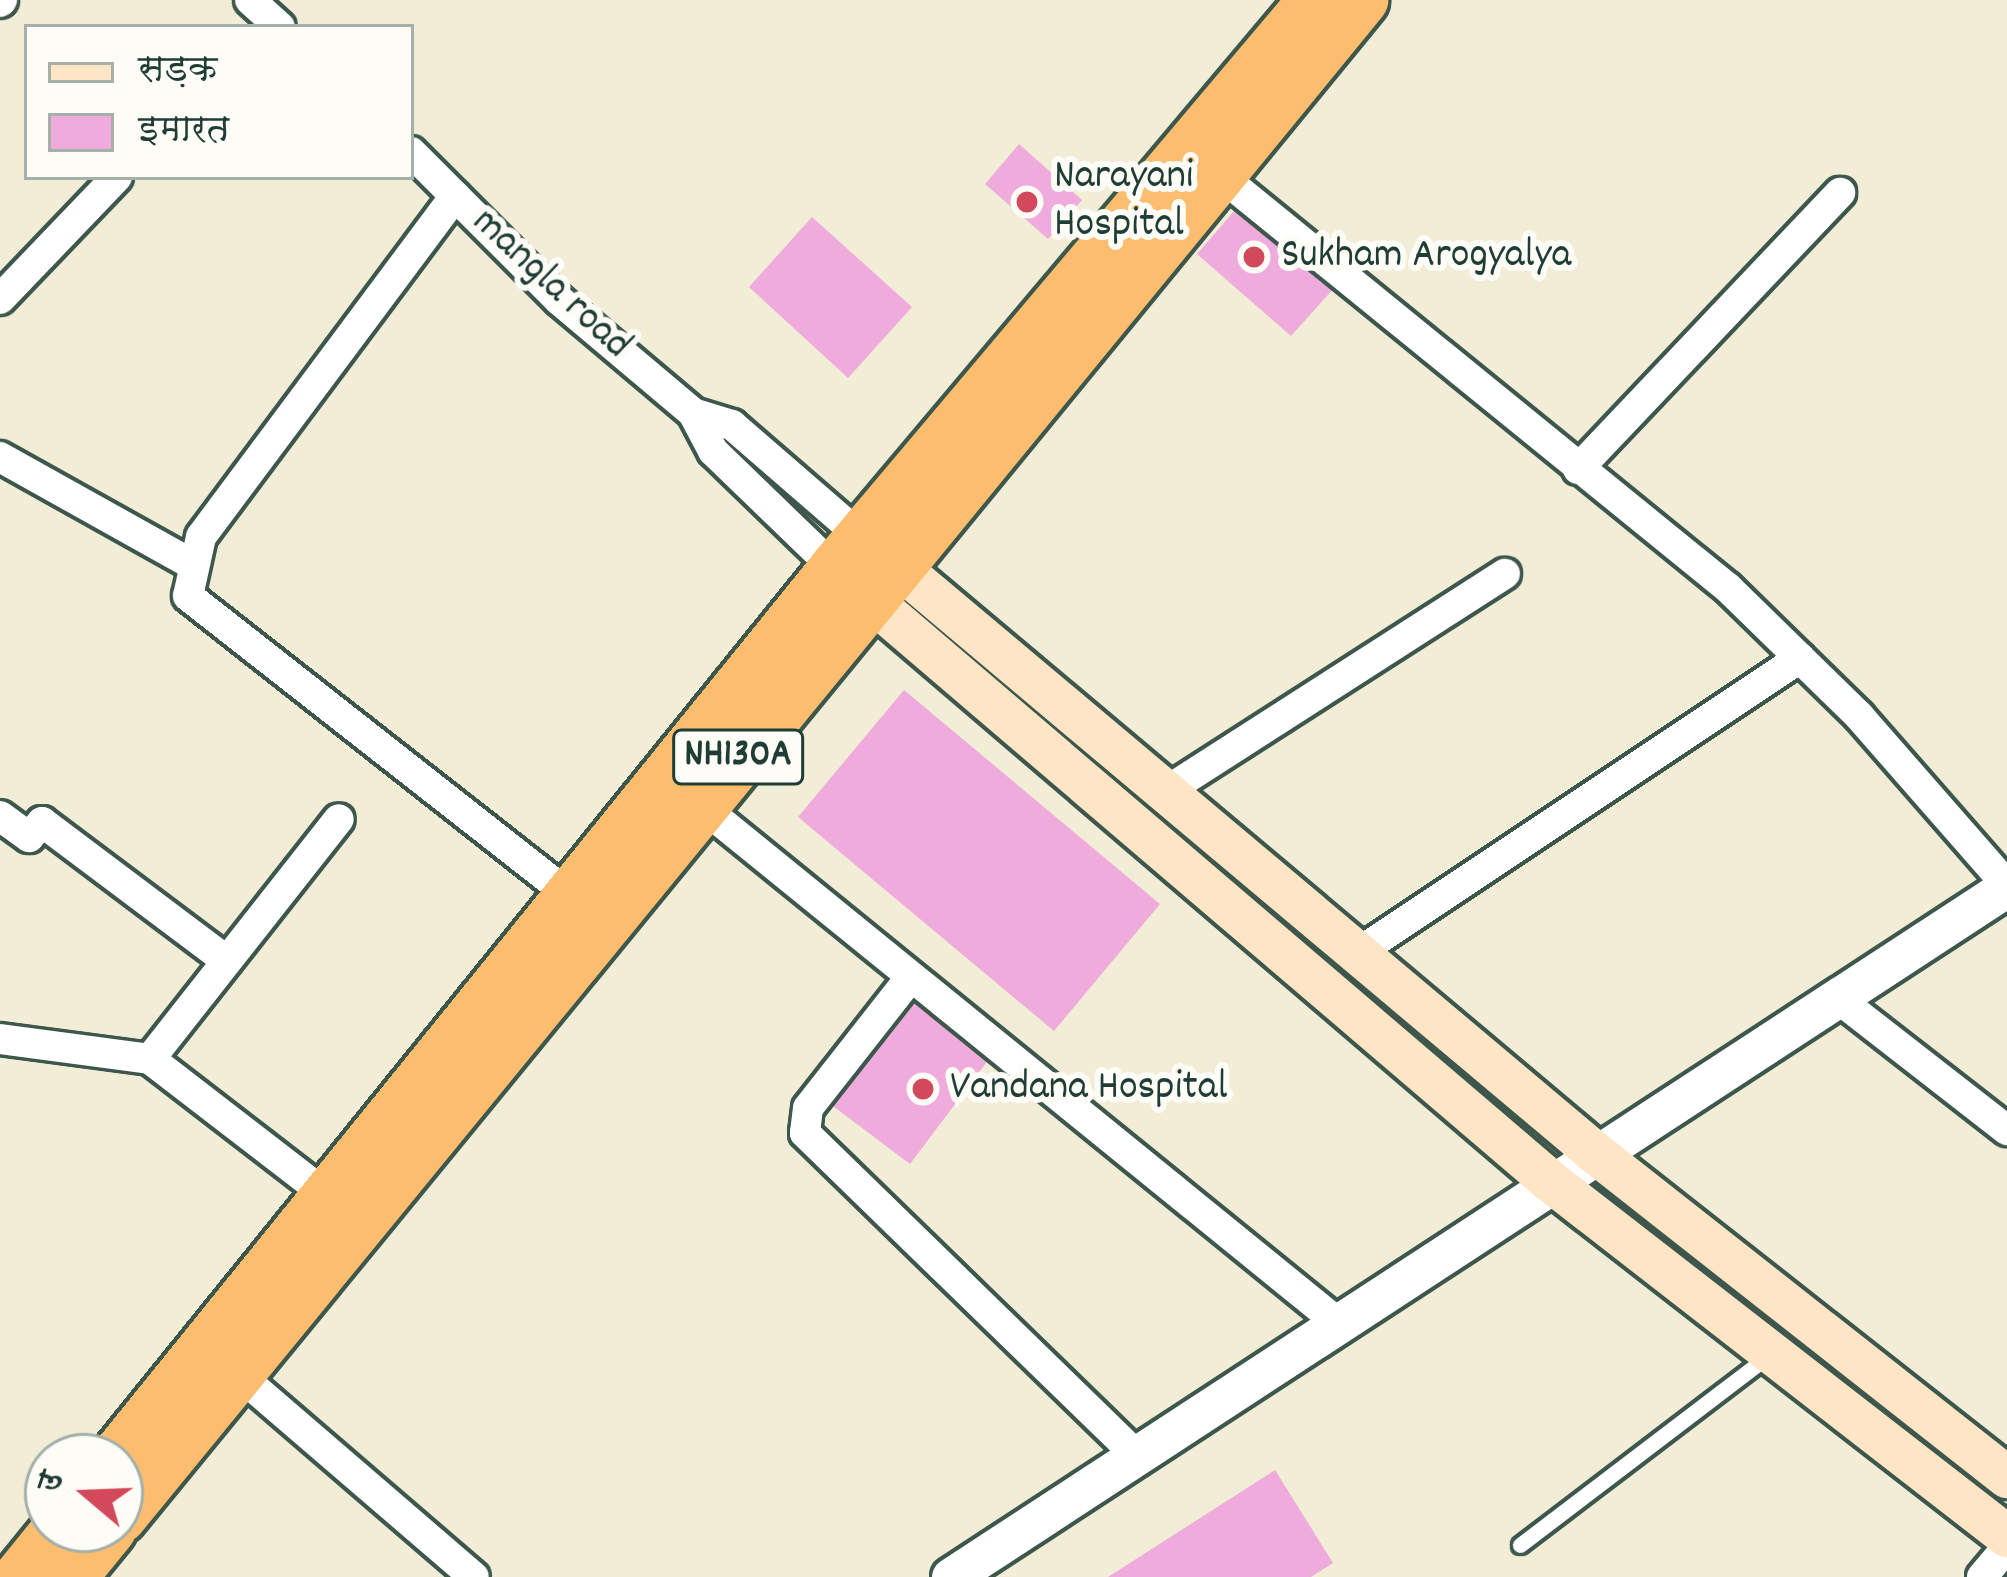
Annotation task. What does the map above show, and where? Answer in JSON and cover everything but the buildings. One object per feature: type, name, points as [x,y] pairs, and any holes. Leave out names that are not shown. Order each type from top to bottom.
[{"type":"highway","name":"NH130A","points":[[138,1433],[699,804],[865,567],[1313,0]]},
{"type":"highway","name":"NH130A","points":[[144,1488],[238,1374],[325,1224],[571,896],[1362,0]]},
{"type":"highway","points":[[18,1577],[38,1553]]},
{"type":"highway","points":[[71,1577],[90,1553]]},
{"type":"main road","points":[[865,567],[1165,792],[1594,1153],[2007,1477]]},
{"type":"main road","points":[[865,567],[1550,1180],[2007,1536]]},
{"type":"street","name":"mangla road","points":[[414,155],[559,300],[693,413],[712,451],[865,567]]},
{"type":"street","points":[[951,1577],[1550,1180],[2007,886],[1800,658],[1728,588],[1215,171]]},
{"type":"street","points":[[0,299],[114,180]]},
{"type":"street","points":[[1578,469],[1840,193]]},
{"type":"street","points":[[455,196],[201,538],[190,562],[188,596],[199,610],[571,896]]},
{"type":"street","points":[[0,457],[190,562]]},
{"type":"street","points":[[1165,792],[1504,574]]},
{"type":"street","points":[[1359,952],[1800,658]]},
{"type":"street","points":[[699,804],[1336,1322]]},
{"type":"street","points":[[0,816],[28,837],[42,822],[226,961]]},
{"type":"street","points":[[150,1059],[339,819]]},
{"type":"street","points":[[910,977],[808,1108],[805,1133],[1136,1455]]},
{"type":"street","points":[[1836,998],[2007,1130]]},
{"type":"street","points":[[0,1039],[150,1059],[325,1224]]},
{"type":"street","points":[[238,1374],[474,1577]]},
{"type":"street","points":[[1982,1577],[2007,1547]]},
{"type":"lane","points":[[1520,1545],[1772,1354]]},
{"type":"place","name":"Narayani Hospital","points":[[1027,202]]},
{"type":"place","name":"Sukham Arogyalya","points":[[1254,257]]},
{"type":"place","name":"Vandana Hospital","points":[[923,1089]]}]
